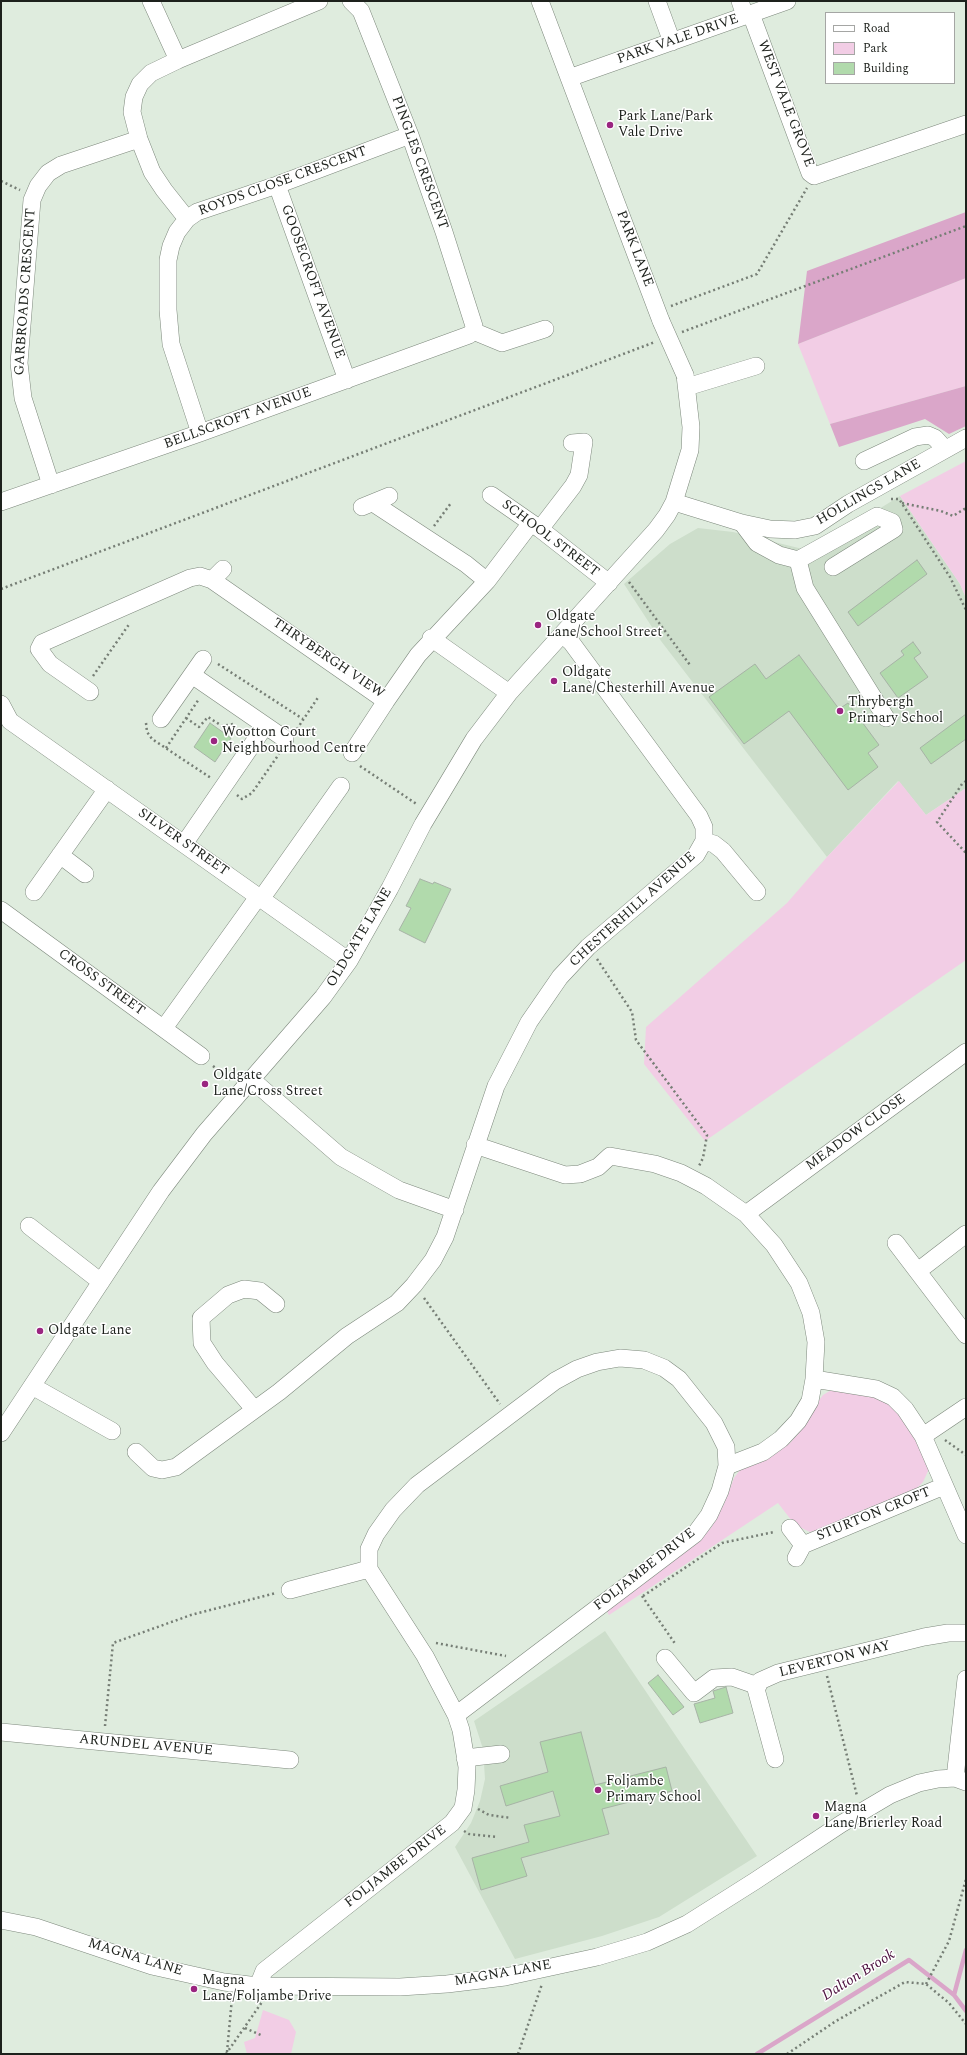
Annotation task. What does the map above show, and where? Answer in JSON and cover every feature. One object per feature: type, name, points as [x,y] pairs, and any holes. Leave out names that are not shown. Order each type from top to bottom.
[{"type":"street","points":[[151,1],[178,60]]},
{"type":"street","points":[[187,219],[152,172],[139,139],[132,112],[134,97],[140,84],[151,73],[178,60],[319,1]]},
{"type":"street","name":"PINGLES CRESCENT","points":[[351,1],[361,11],[410,135],[474,326],[473,331]]},
{"type":"street","name":"PARK LANE","points":[[540,1],[659,316],[686,381],[691,427],[690,450],[674,502]]},
{"type":"street","points":[[657,1],[672,42]]},
{"type":"street","name":"PARK VALE DRIVE","points":[[569,78],[672,42],[745,11],[787,1]]},
{"type":"street","name":"WEST VALE GROVE","points":[[745,11],[810,173],[814,176],[966,124]]},
{"type":"street","name":"ROYDS CLOSE CRESCENT","points":[[200,433],[171,344],[168,310],[168,260],[171,246],[177,232],[187,219],[197,212],[277,185],[410,135]]},
{"type":"street","name":"GARBROADS CRESCENT","points":[[51,485],[24,398],[19,363],[30,210],[38,186],[48,173],[61,164],[139,139]]},
{"type":"street","name":"GOOSECROFT AVENUE","points":[[277,185],[347,380]]},
{"type":"street","points":[[473,331],[502,343],[545,329]]},
{"type":"street","name":"BELLSCROFT AVENUE","points":[[1,502],[347,380],[469,335],[473,331]]},
{"type":"street","points":[[686,381],[756,366]]},
{"type":"street","points":[[864,461],[915,437],[928,435],[935,438],[945,449]]},
{"type":"street","name":"HOLLINGS LANE","points":[[674,502],[770,530],[795,530],[815,526],[848,504],[966,438]]},
{"type":"street","name":"THRYBERGH VIEW","points":[[87,690],[50,664],[39,649],[42,643],[190,578],[218,575],[386,701],[431,638],[487,581],[535,526],[574,486],[579,475],[584,442],[572,443]]},
{"type":"street","name":"SCHOOL STREET","points":[[491,495],[535,526],[609,583]]},
{"type":"street","points":[[389,496],[367,505],[426,538],[466,564],[487,581]]},
{"type":"street","name":"OLDGATE LANE","points":[[1,1433],[161,1191],[204,1134],[323,997],[349,961],[430,813],[474,739],[509,693],[564,635],[656,530],[674,502]]},
{"type":"street","points":[[742,523],[757,542],[778,555],[798,560],[877,516],[892,522],[894,529],[833,567]]},
{"type":"street","points":[[798,560],[805,588],[886,718]]},
{"type":"street","name":"CHESTERHILL AVENUE","points":[[136,1452],[153,1468],[162,1470],[176,1467],[279,1392],[347,1336],[397,1303],[414,1284],[439,1248],[455,1210],[475,1145],[496,1086],[529,1022],[560,978],[588,947],[696,855],[704,841],[704,827],[698,816],[571,642],[564,635]]},
{"type":"street","points":[[431,638],[509,693]]},
{"type":"street","points":[[161,719],[204,659]]},
{"type":"street","points":[[192,675],[285,739]]},
{"type":"street","points":[[353,758],[386,701]]},
{"type":"street","name":"SILVER STREET","points":[[1,704],[10,721],[349,961]]},
{"type":"street","points":[[184,844],[265,726]]},
{"type":"street","points":[[164,1028],[341,786]]},
{"type":"street","points":[[34,892],[107,789]]},
{"type":"street","points":[[704,841],[714,844],[723,851],[757,892]]},
{"type":"street","points":[[60,855],[85,874]]},
{"type":"street","name":"CROSS STREET","points":[[1,910],[201,1056]]},
{"type":"street","name":"MEADOW CLOSE","points":[[746,1214],[966,1052]]},
{"type":"street","points":[[247,1084],[346,1160],[399,1190],[455,1210]]},
{"type":"street","points":[[475,1145],[565,1175],[580,1174],[598,1167],[610,1156],[655,1164],[693,1179],[746,1214],[774,1245],[798,1283],[811,1313],[816,1342],[814,1380],[810,1401],[798,1421],[781,1439],[763,1452],[727,1466]]},
{"type":"street","points":[[29,1226],[101,1282]]},
{"type":"street","points":[[918,1271],[966,1234]]},
{"type":"street","points":[[896,1243],[966,1335]]},
{"type":"street","points":[[254,1410],[215,1363],[202,1343],[201,1318],[228,1295],[244,1289],[260,1291],[276,1304]]},
{"type":"street","name":"FOLJAMBE DRIVE","points":[[261,1986],[264,1971],[452,1823],[463,1808],[466,1790],[465,1758],[461,1730],[456,1715],[425,1656],[369,1569],[372,1541],[393,1510],[417,1485],[555,1381],[577,1369],[597,1362],[620,1358],[644,1360],[664,1368],[679,1379],[714,1423],[726,1447],[727,1466],[720,1491],[709,1515],[695,1534],[456,1715]]},
{"type":"street","points":[[814,1380],[876,1389],[894,1397],[929,1432],[944,1486],[966,1535]]},
{"type":"street","points":[[32,1386],[112,1431]]},
{"type":"street","points":[[929,1432],[966,1407]]},
{"type":"street","name":"STURTON CROFT","points":[[790,1528],[799,1551],[944,1486]]},
{"type":"street","points":[[290,1590],[369,1569]]},
{"type":"street","name":"LEVERTON WAY","points":[[758,1686],[760,1681],[778,1673],[924,1637],[948,1633],[966,1633]]},
{"type":"street","points":[[672,1654],[694,1693],[714,1678],[732,1677],[758,1686],[756,1689],[774,1759]]},
{"type":"street","points":[[960,1780],[966,1679]]},
{"type":"street","name":"ARUNDEL AVENUE","points":[[1,1732],[290,1760]]},
{"type":"street","points":[[465,1758],[501,1754]]},
{"type":"street","name":"MAGNA LANE","points":[[1,1920],[36,1927],[152,1966],[233,1983],[261,1986],[400,1986],[440,1984],[505,1977],[597,1957],[646,1942],[687,1924],[861,1812],[890,1795],[919,1783],[938,1779],[960,1780]]},
{"type":"path","points":[[659,316],[757,274],[814,176]]},
{"type":"path","points":[[1,181],[34,196]]},
{"type":"path","points":[[677,333],[966,226]]},
{"type":"path","points":[[1,589],[662,339]]},
{"type":"path","points":[[891,498],[899,498],[950,577],[966,610]]},
{"type":"path","points":[[426,538],[451,503]]},
{"type":"path","points":[[902,503],[941,511],[953,516],[966,508]]},
{"type":"path","points":[[628,580],[690,665]]},
{"type":"path","points":[[87,690],[132,619]]},
{"type":"path","points":[[204,659],[206,655],[303,719]]},
{"type":"path","points":[[166,748],[208,686]]},
{"type":"path","points":[[186,718],[200,727],[208,717],[222,726],[238,724],[245,712]]},
{"type":"path","points":[[353,758],[430,813]]},
{"type":"path","points":[[966,781],[962,784],[937,822],[966,853]]},
{"type":"path","points":[[588,947],[632,1012],[636,1040],[707,1135],[703,1158],[693,1179]]},
{"type":"path","points":[[201,1056],[247,1084]]},
{"type":"path","points":[[414,1284],[509,1416]]},
{"type":"path","points":[[929,1432],[945,1440],[966,1455]]},
{"type":"path","points":[[636,1600],[722,1543],[790,1528]]},
{"type":"path","points":[[103,1742],[113,1643],[191,1615],[290,1590]]},
{"type":"path","points":[[642,1596],[672,1654]]},
{"type":"path","points":[[414,1639],[528,1660]]},
{"type":"path","points":[[824,1662],[861,1812]]},
{"type":"path","points":[[464,1801],[489,1816],[511,1818]]},
{"type":"path","points":[[452,1823],[469,1834],[498,1837]]},
{"type":"path","points":[[926,1984],[950,1941],[966,1878]]},
{"type":"path","points":[[518,2054],[542,1983],[540,1969]]},
{"type":"path","points":[[787,2054],[836,2022],[905,1982],[926,1984],[949,2003],[966,2024]]},
{"type":"path","points":[[226,2053],[233,1983]]},
{"type":"path","points":[[226,2053],[262,2005],[261,1986]]},
{"type":"path","points":[[245,2028],[263,2036]]},
{"type":"shaded area","points":[[966,212],[966,278],[798,344],[807,271]]},
{"type":"shaded area","points":[[966,386],[966,426],[949,434],[925,419],[839,447],[830,424]]},
{"type":"shaded area","name":"Thrybergh Primary School","points":[[900,496],[960,584],[966,598],[966,788],[926,815],[898,781],[827,857],[661,641],[624,584],[670,544],[698,528],[733,532],[811,551]]},
{"type":"shaded area","name":"Foljambe Primary School","points":[[605,1631],[757,1856],[659,1917],[602,1936],[515,1959],[455,1847],[471,1823],[480,1801],[485,1779],[483,1749],[474,1721]]},
{"type":"green space","points":[[966,278],[966,386],[830,424],[798,344]]},
{"type":"green space","points":[[966,461],[966,598],[960,584],[900,496]]},
{"type":"green space","points":[[899,781],[926,815],[966,788],[966,960],[705,1141],[644,1064],[646,1027],[787,903],[827,857]]},
{"type":"green space","points":[[833,1389],[871,1394],[892,1404],[907,1420],[929,1469],[923,1482],[916,1489],[851,1515],[819,1530],[810,1532],[795,1525],[778,1503],[609,1615],[606,1610],[711,1528],[724,1504],[734,1478],[740,1470],[771,1457],[790,1443],[803,1428],[823,1395]]},
{"type":"green space","points":[[263,2010],[289,2020],[296,2032],[291,2054],[247,2054],[244,2042],[255,2038]]},
{"type":"building","points":[[917,560],[927,574],[858,626],[848,612]]},
{"type":"building","points":[[913,642],[921,653],[914,658],[928,677],[898,698],[880,673],[904,655],[901,651]]},
{"type":"building","points":[[799,655],[839,709],[848,703],[879,745],[868,753],[878,767],[848,790],[789,711],[744,744],[709,697],[755,664],[766,679]]},
{"type":"building","points":[[966,714],[966,739],[931,764],[920,748]]},
{"type":"building","name":"Wootton Court Neighbourhood Centre","points":[[210,723],[231,738],[215,762],[194,747]]},
{"type":"building","points":[[420,879],[433,884],[434,882],[451,889],[425,943],[399,930],[411,908],[406,906]]},
{"type":"building","points":[[658,1675],[684,1707],[673,1715],[648,1683]]},
{"type":"building","points":[[726,1687],[733,1713],[700,1723],[694,1704],[715,1698],[713,1691]]},
{"type":"building","points":[[581,1732],[595,1785],[666,1767],[672,1791],[602,1809],[609,1834],[521,1858],[527,1876],[481,1890],[472,1858],[529,1842],[524,1825],[560,1816],[553,1791],[506,1806],[500,1786],[548,1772],[540,1742]]},
{"type":"waterway","points":[[954,1995],[966,1950]]},
{"type":"waterway","name":"Dalton Brook","points":[[757,2054],[909,1960],[954,1995],[966,2011]]},
{"type":"place","name":"Park Lane/Park Vale Drive","points":[[610,125]]},
{"type":"place","name":"Oldgate Lane/School Street","points":[[538,625]]},
{"type":"place","name":"Oldgate Lane/Chesterhill Avenue","points":[[554,681]]},
{"type":"place","name":"Thrybergh Primary School","points":[[840,711]]},
{"type":"place","name":"Wootton Court Neighbourhood Centre","points":[[214,741]]},
{"type":"place","name":"Oldgate Lane/Cross Street","points":[[205,1084]]},
{"type":"place","name":"Oldgate Lane","points":[[40,1331]]},
{"type":"place","name":"Foljambe Primary School","points":[[598,1790]]},
{"type":"place","name":"Magna Lane/Brierley Road","points":[[816,1816]]},
{"type":"place","name":"Magna Lane/Foljambe Drive","points":[[194,1989]]}]
